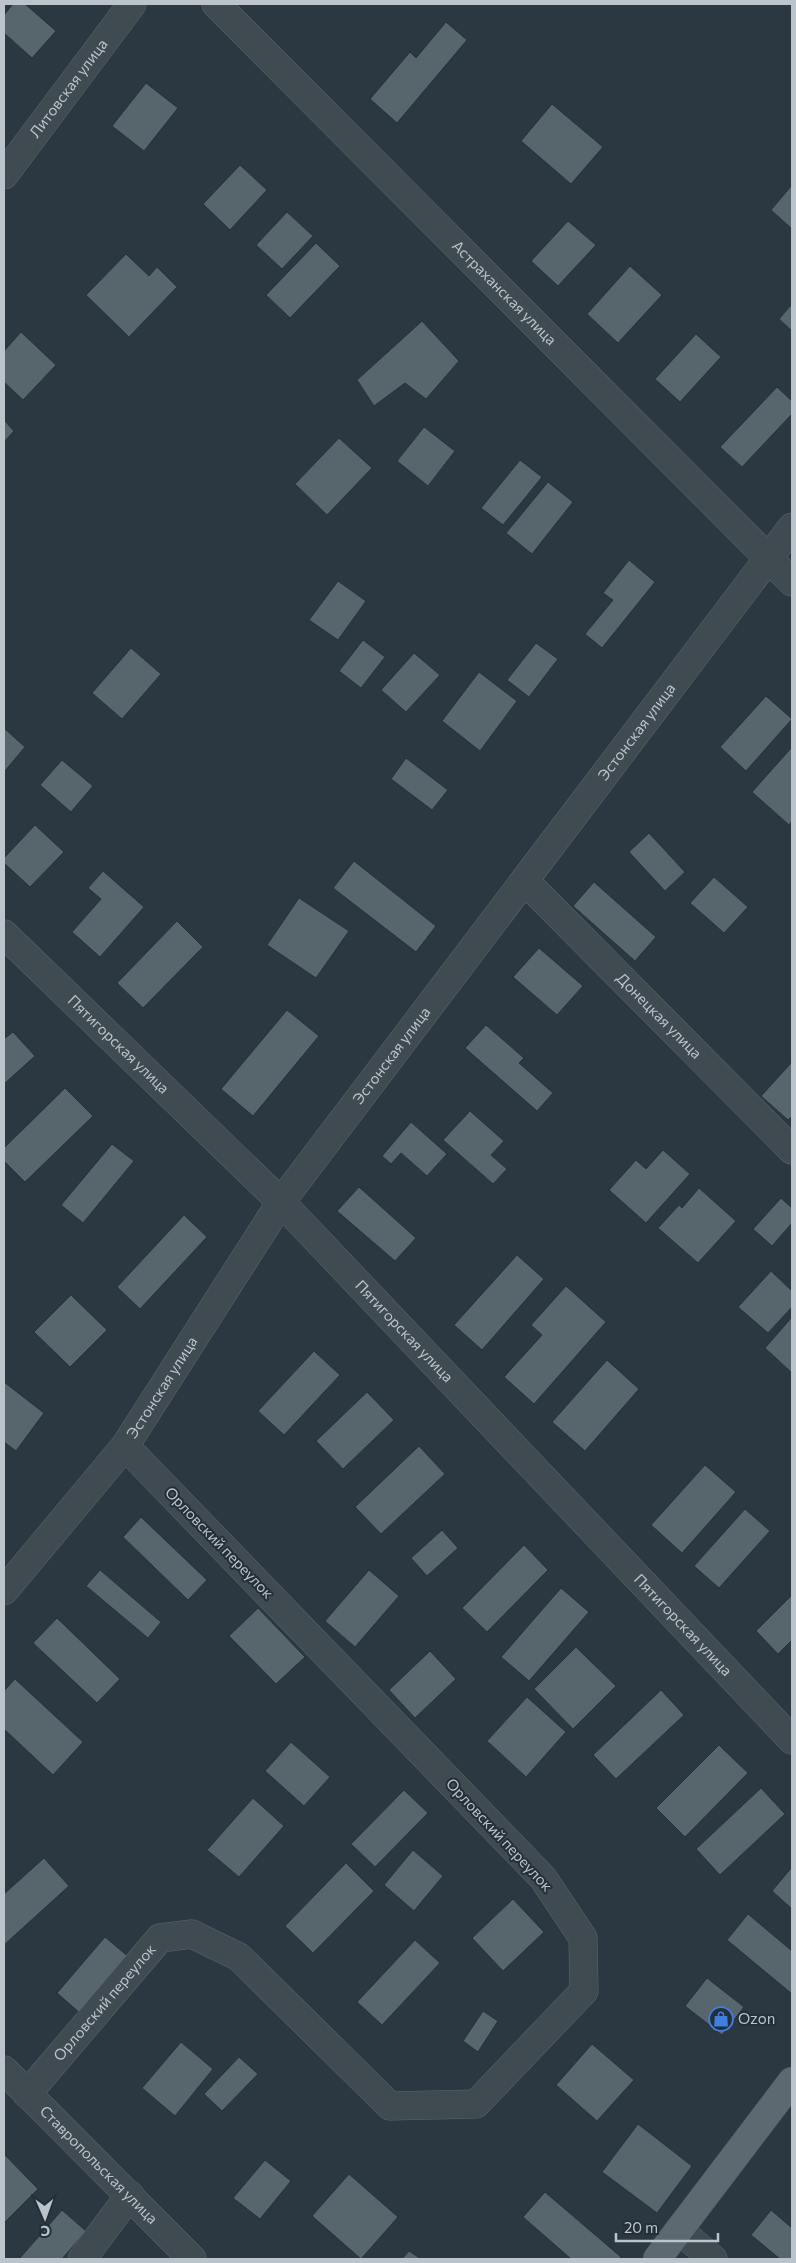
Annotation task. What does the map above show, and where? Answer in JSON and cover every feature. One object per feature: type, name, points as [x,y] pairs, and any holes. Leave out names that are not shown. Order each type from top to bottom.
[{"type":"main road","points":[[657,2259],[792,2081]]},
{"type":"street","name":"Литовская улица","points":[[4,175],[132,4]]},
{"type":"street","name":"Астраханская улица","points":[[216,4],[792,582]]},
{"type":"street","name":"Эстонская улица","points":[[4,1592],[125,1446],[281,1202],[770,559],[792,527]]},
{"type":"street","name":"Донецкая улица","points":[[525,881],[792,1150]]},
{"type":"street","name":"Пятигорская улица","points":[[4,934],[281,1202],[792,1740]]},
{"type":"street","name":"Орловский переулок","points":[[28,2094],[160,1938],[192,1934],[239,1957],[390,2106],[476,2104],[584,1991],[583,1938],[542,1878],[125,1446]]},
{"type":"street","name":"Ставропольская улица","points":[[4,2070],[192,2259]]},
{"type":"street","points":[[82,2259],[130,2195]]},
{"type":"street","points":[[679,2230],[713,2259]]},
{"type":"building","points":[[13,4],[25,4],[56,31],[32,58],[4,33],[4,15]]},
{"type":"building","points":[[446,22],[467,40],[397,123],[370,99],[410,52],[416,58]]},
{"type":"building","points":[[146,83],[178,108],[144,151],[112,126]]},
{"type":"building","points":[[552,104],[603,147],[571,184],[521,141]]},
{"type":"building","points":[[240,165],[267,190],[230,230],[203,204]]},
{"type":"building","points":[[792,185],[792,229],[771,210]]},
{"type":"building","points":[[287,212],[313,236],[282,269],[256,245]]},
{"type":"building","points":[[568,221],[596,245],[558,286],[531,261]]},
{"type":"building","points":[[316,243],[340,266],[290,318],[266,295]]},
{"type":"building","points":[[126,254],[149,276],[157,267],[177,287],[129,337],[86,295]]},
{"type":"building","points":[[630,266],[662,295],[618,343],[587,314]]},
{"type":"building","points":[[792,304],[792,331],[779,319]]},
{"type":"building","points":[[422,321],[459,361],[426,399],[405,383],[374,406],[357,380]]},
{"type":"building","points":[[21,332],[56,365],[23,400],[4,382],[4,351]]},
{"type":"building","points":[[696,334],[721,357],[680,402],[655,379]]},
{"type":"building","points":[[777,387],[792,401],[792,414],[742,467],[720,447]]},
{"type":"building","points":[[4,420],[14,431],[4,442]]},
{"type":"building","points":[[424,427],[455,451],[428,486],[397,461]]},
{"type":"building","points":[[339,438],[372,468],[327,515],[295,484]]},
{"type":"building","points":[[520,460],[542,477],[503,525],[481,508]]},
{"type":"building","points":[[548,482],[573,502],[532,554],[506,533]]},
{"type":"building","points":[[629,560],[655,582],[602,648],[585,634],[613,600],[603,593]]},
{"type":"building","points":[[338,581],[366,601],[338,640],[309,620]]},
{"type":"building","points":[[363,640],[385,657],[361,688],[339,671]]},
{"type":"building","points":[[536,643],[558,659],[529,697],[507,680]]},
{"type":"building","points":[[131,648],[161,674],[122,719],[92,693]]},
{"type":"building","points":[[414,653],[440,675],[406,712],[381,690]]},
{"type":"building","points":[[479,672],[517,701],[480,751],[442,721]]},
{"type":"building","points":[[766,696],[792,719],[746,771],[720,747]]},
{"type":"building","points":[[4,728],[25,747],[4,772]]},
{"type":"building","points":[[792,747],[792,821],[789,825],[752,792]]},
{"type":"building","points":[[406,758],[448,790],[432,810],[391,779]]},
{"type":"building","points":[[62,760],[93,786],[71,812],[40,785]]},
{"type":"building","points":[[35,825],[64,852],[30,887],[4,863],[4,858]]},
{"type":"building","points":[[649,833],[685,872],[665,891],[629,852]]},
{"type":"building","points":[[354,861],[436,926],[416,952],[333,888]]},
{"type":"building","points":[[103,871],[144,907],[100,957],[72,932],[101,899],[88,888]]},
{"type":"building","points":[[714,877],[748,907],[724,933],[690,903]]},
{"type":"building","points":[[594,882],[656,937],[635,961],[573,906]]},
{"type":"building","points":[[299,898],[349,931],[316,978],[267,945]]},
{"type":"building","points":[[177,921],[203,947],[143,1008],[117,983]]},
{"type":"building","points":[[539,948],[583,986],[557,1015],[513,977]]},
{"type":"building","points":[[287,1010],[319,1036],[253,1116],[221,1089]]},
{"type":"building","points":[[486,1025],[524,1058],[519,1063],[553,1093],[537,1111],[465,1048]]},
{"type":"building","points":[[13,1032],[35,1056],[4,1084],[4,1039]]},
{"type":"building","points":[[792,1062],[792,1116],[788,1120],[761,1096]]},
{"type":"building","points":[[65,1088],[93,1116],[25,1182],[4,1161],[4,1148]]},
{"type":"building","points":[[470,1111],[504,1141],[491,1155],[507,1169],[493,1184],[443,1140]]},
{"type":"building","points":[[411,1122],[447,1154],[427,1176],[401,1153],[391,1164],[382,1156]]},
{"type":"building","points":[[112,1144],[134,1161],[83,1223],[61,1205]]},
{"type":"building","points":[[663,1150],[690,1174],[646,1223],[609,1190],[636,1160],[646,1169]]},
{"type":"building","points":[[359,1187],[416,1238],[395,1261],[337,1211]]},
{"type":"building","points":[[699,1188],[736,1221],[698,1263],[658,1228],[679,1205],[682,1208]]},
{"type":"building","points":[[781,1198],[792,1208],[792,1223],[772,1246],[753,1229]]},
{"type":"building","points":[[184,1215],[207,1237],[140,1309],[117,1287]]},
{"type":"building","points":[[517,1255],[544,1279],[482,1350],[454,1325]]},
{"type":"building","points":[[771,1271],[792,1291],[792,1307],[768,1333],[738,1307]]},
{"type":"building","points":[[566,1286],[606,1322],[534,1404],[504,1377],[542,1335],[531,1325]]},
{"type":"building","points":[[71,1295],[107,1330],[70,1367],[34,1332]]},
{"type":"building","points":[[792,1317],[792,1373],[765,1348]]},
{"type":"building","points":[[314,1351],[340,1375],[284,1435],[258,1411]]},
{"type":"building","points":[[607,1360],[639,1389],[585,1451],[552,1422]]},
{"type":"building","points":[[4,1382],[44,1413],[16,1451],[4,1442]]},
{"type":"building","points":[[367,1392],[394,1420],[343,1469],[316,1441]]},
{"type":"building","points":[[419,1446],[445,1474],[381,1534],[355,1507]]},
{"type":"building","points":[[705,1465],[736,1492],[682,1553],[651,1525]]},
{"type":"building","points":[[745,1509],[770,1531],[719,1588],[694,1566]]},
{"type":"building","points":[[141,1517],[207,1580],[188,1600],[123,1537]]},
{"type":"building","points":[[442,1530],[458,1548],[427,1576],[411,1558]]},
{"type":"building","points":[[524,1545],[548,1570],[487,1632],[462,1608]]},
{"type":"building","points":[[100,1570],[161,1622],[148,1638],[86,1586]]},
{"type":"building","points":[[369,1570],[399,1596],[355,1647],[325,1621]]},
{"type":"building","points":[[561,1588],[589,1612],[529,1681],[501,1657]]},
{"type":"building","points":[[792,1595],[792,1640],[778,1654],[756,1631]]},
{"type":"building","points":[[258,1608],[305,1657],[276,1684],[229,1636]]},
{"type":"building","points":[[57,1618],[120,1679],[97,1703],[33,1643]]},
{"type":"building","points":[[576,1647],[616,1686],[573,1729],[534,1689]]},
{"type":"building","points":[[430,1651],[456,1679],[415,1718],[389,1690]]},
{"type":"building","points":[[15,1679],[83,1742],[53,1775],[4,1729],[4,1691]]},
{"type":"building","points":[[661,1690],[684,1715],[616,1779],[593,1755]]},
{"type":"building","points":[[527,1697],[566,1732],[526,1777],[487,1741]]},
{"type":"building","points":[[291,1742],[330,1777],[304,1806],[265,1771]]},
{"type":"building","points":[[719,1745],[748,1773],[685,1837],[656,1808]]},
{"type":"building","points":[[761,1788],[785,1814],[720,1875],[696,1849]]},
{"type":"building","points":[[404,1790],[428,1813],[375,1867],[351,1844]]},
{"type":"building","points":[[253,1798],[284,1826],[239,1877],[207,1850]]},
{"type":"building","points":[[413,1850],[443,1876],[414,1911],[384,1885]]},
{"type":"building","points":[[44,1858],[69,1886],[4,1945],[4,1894]]},
{"type":"building","points":[[346,1863],[374,1891],[313,1953],[285,1926]]},
{"type":"building","points":[[792,1867],[792,1909],[772,1891]]},
{"type":"building","points":[[513,1899],[544,1932],[503,1971],[472,1938]]},
{"type":"building","points":[[748,1914],[792,1951],[792,1994],[727,1940]]},
{"type":"building","points":[[105,1937],[130,1958],[81,2014],[57,1993]]},
{"type":"building","points":[[415,1940],[440,1963],[382,2025],[357,2002]]},
{"type":"building","points":[[707,1978],[744,2007],[722,2035],[685,2006]]},
{"type":"building","points":[[483,2011],[498,2021],[478,2052],[463,2041]]},
{"type":"building","points":[[181,2042],[213,2069],[175,2116],[142,2088]]},
{"type":"building","points":[[592,2044],[634,2080],[597,2121],[556,2085]]},
{"type":"building","points":[[239,2057],[258,2074],[222,2111],[204,2094]]},
{"type":"building","points":[[638,2124],[692,2166],[657,2213],[602,2172]]},
{"type":"building","points":[[4,2156],[38,2189],[4,2223]]},
{"type":"building","points":[[265,2160],[291,2181],[260,2219],[233,2198]]},
{"type":"building","points":[[349,2174],[398,2217],[361,2259],[312,2216]]},
{"type":"building","points":[[545,2192],[621,2257],[619,2259],[571,2259],[523,2217]]},
{"type":"building","points":[[62,2210],[86,2231],[62,2259],[19,2259]]},
{"type":"building","points":[[771,2210],[792,2228],[792,2259],[780,2259],[751,2235]]},
{"type":"building","points":[[409,2251],[421,2259],[402,2259]]},
{"type":"place","name":"Ozon","points":[[721,2019]]}]
